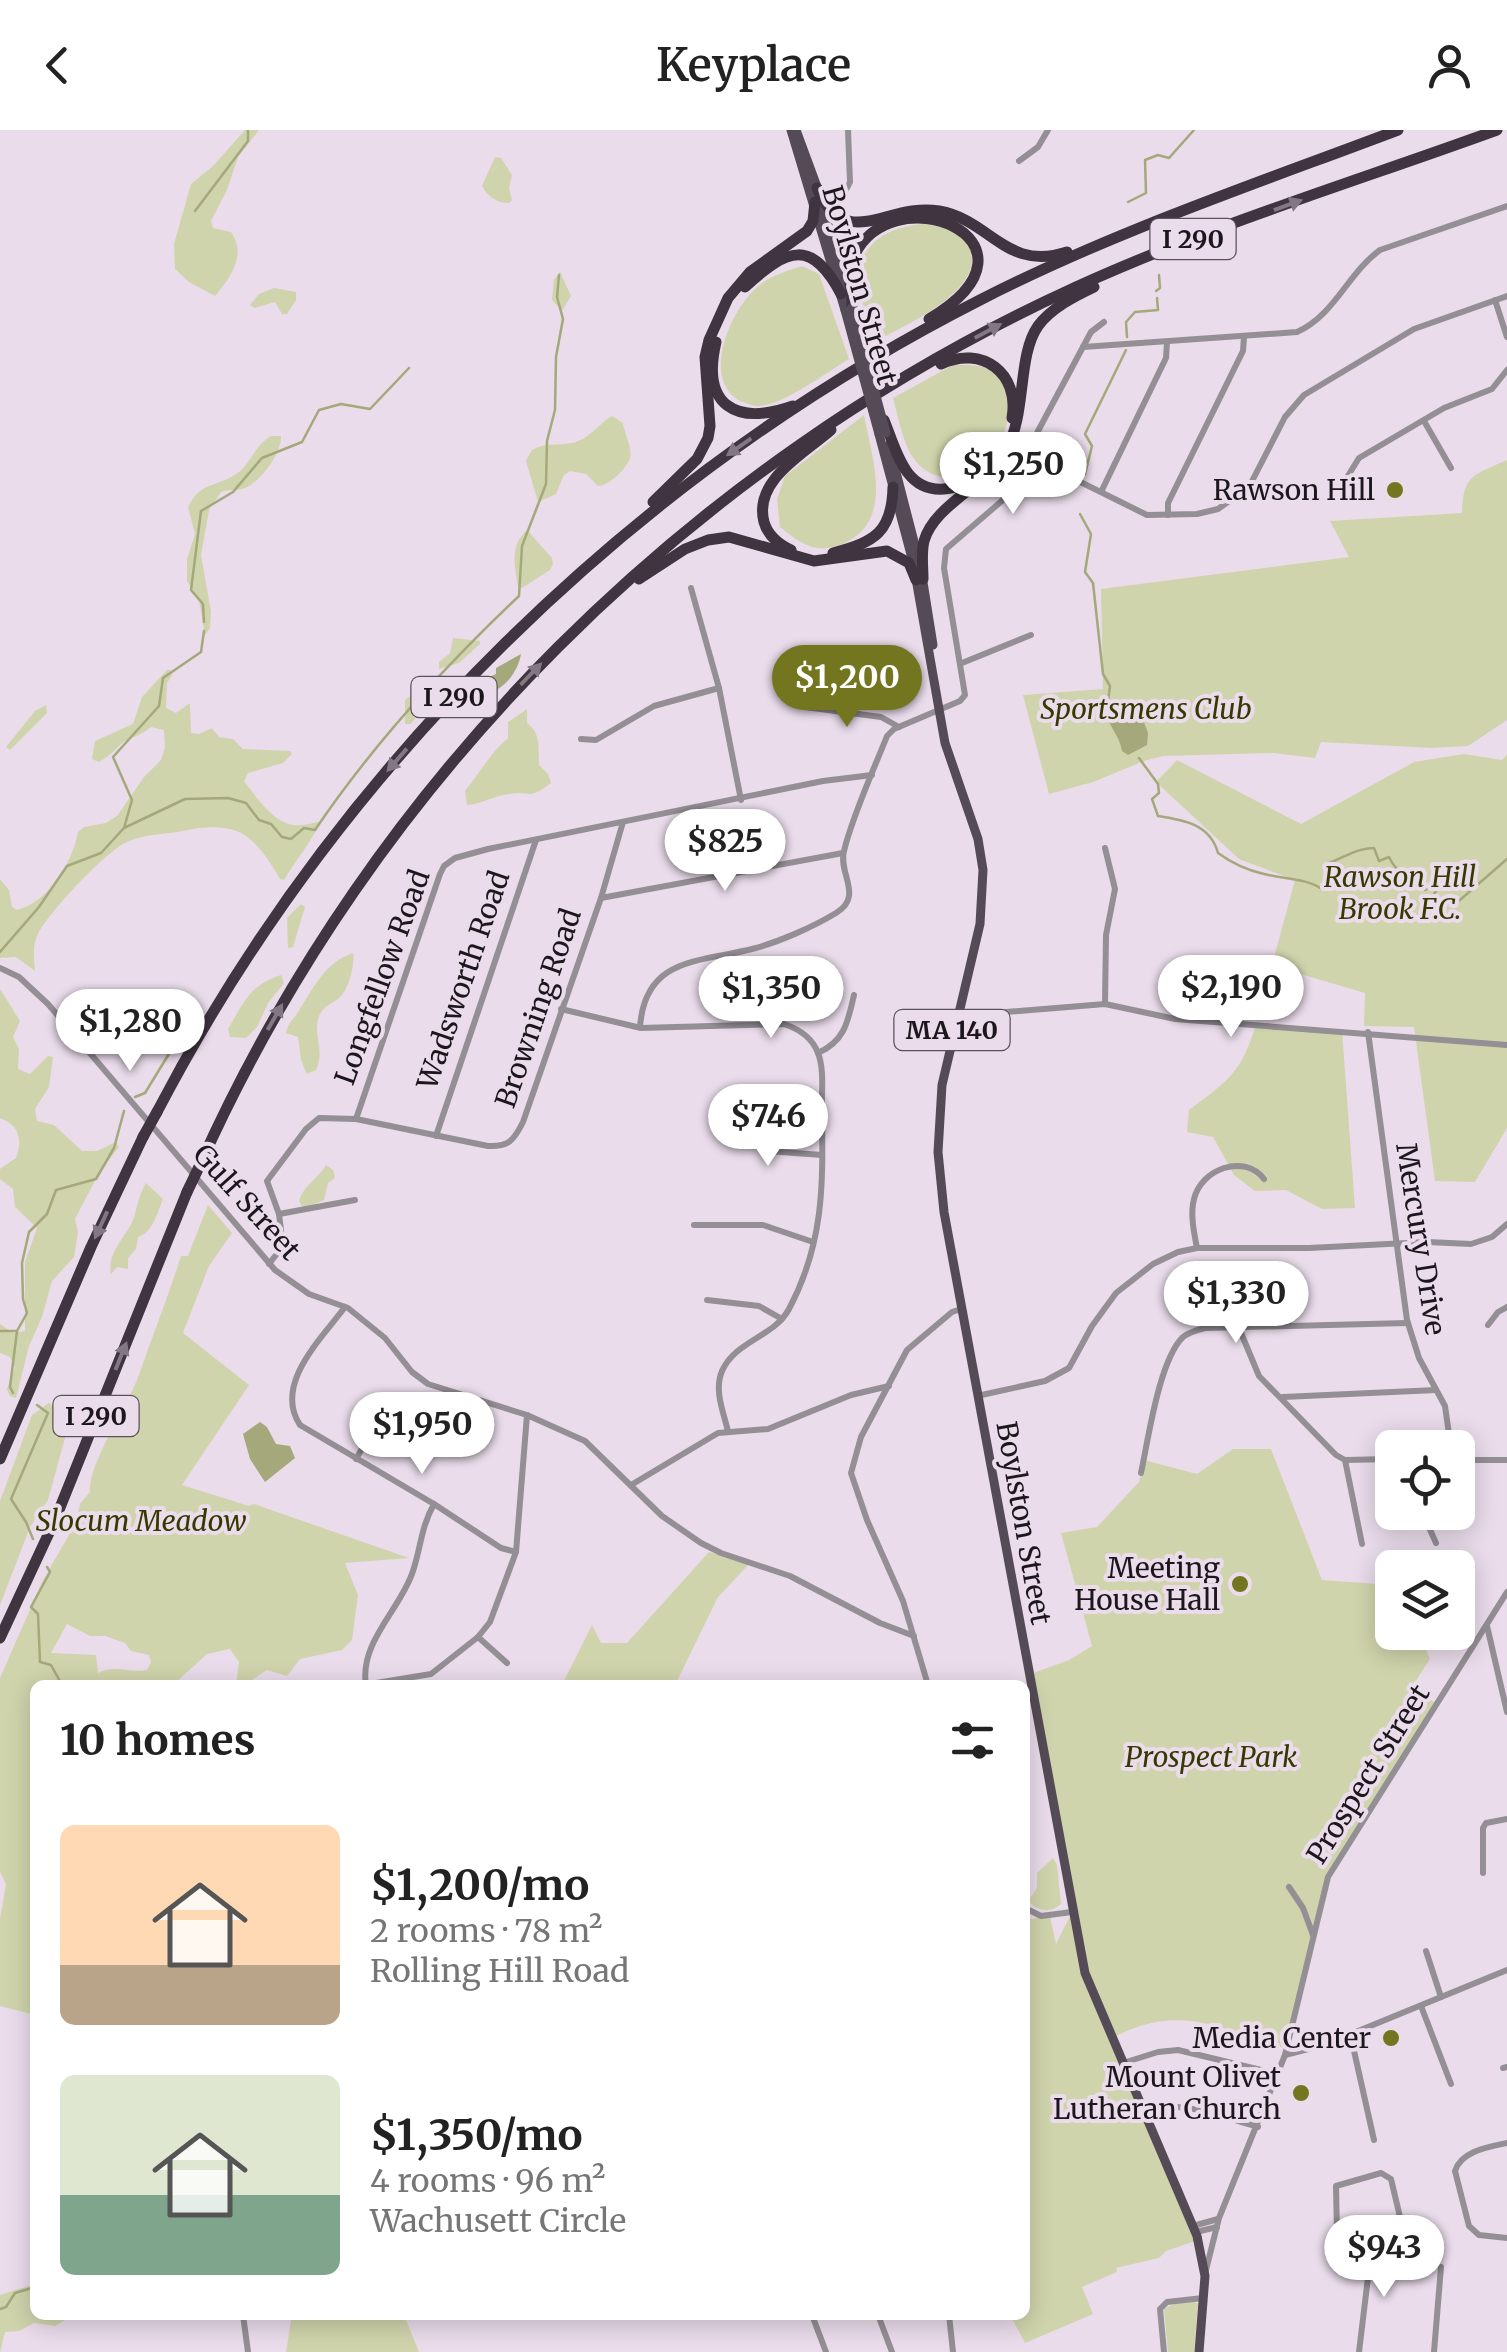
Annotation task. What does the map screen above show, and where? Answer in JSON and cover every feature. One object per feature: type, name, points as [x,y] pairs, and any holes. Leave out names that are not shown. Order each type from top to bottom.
[{"type":"highway","name":"I 290","points":[[0,1459],[91,1247],[144,1138],[244,962],[360,805],[468,682],[592,563],[699,476],[806,401],[979,300],[1100,244],[1398,130]]},
{"type":"highway","name":"I 290","points":[[0,1638],[55,1520],[187,1192],[279,1009],[368,872],[482,727],[599,607],[723,501],[802,442],[885,389],[1032,308],[1163,251],[1497,130]]},
{"type":"highway","points":[[818,188],[829,212],[847,223],[926,210],[962,219],[1007,249],[1028,256],[1054,256],[1100,244]]},
{"type":"highway","points":[[592,563],[696,459],[710,426],[704,368],[720,312],[750,272],[807,231],[815,202]]},
{"type":"highway","points":[[848,309],[851,264],[862,245],[880,228],[907,220],[936,219],[960,228],[974,245],[975,272],[964,293],[871,360]]},
{"type":"highway","points":[[919,579],[929,530],[991,472],[1013,436],[1029,348],[1036,330],[1060,306],[1163,251]]},
{"type":"highway","points":[[806,401],[758,415],[745,415],[731,408],[719,395],[713,378],[718,337],[732,305],[747,285],[795,255],[807,254],[820,260],[841,294]]},
{"type":"highway","points":[[880,412],[885,433],[912,478],[926,487],[950,488],[974,479],[994,458],[1008,432],[1014,401],[1004,373],[978,358],[954,358],[885,389]]},
{"type":"highway","points":[[862,403],[772,482],[763,502],[766,527],[778,543],[797,552],[820,555],[847,549],[873,538],[886,526],[891,516],[893,487]]},
{"type":"highway","points":[[599,607],[684,549],[724,537],[814,561],[883,550],[905,560],[919,579]]},
{"type":"main road","name":"Boylston Street","points":[[793,130],[818,188],[885,433],[919,579],[949,757],[978,842],[984,874],[980,924],[942,1082],[938,1157],[961,1309],[1030,1680]]},
{"type":"main road","name":"Boylston Street","points":[[793,130],[880,412]]},
{"type":"main road","name":"Boylston Street","points":[[885,433],[893,487],[919,579]]},
{"type":"main road","name":"Boylston Street","points":[[1030,1681],[1084,1973],[1194,2229],[1205,2276],[1200,2352]]},
{"type":"street","name":"Boylston Street","points":[[846,190],[850,182],[848,130]]},
{"type":"street","points":[[1019,161],[1038,146],[1048,130]]},
{"type":"street","points":[[1083,347],[1302,330],[1322,316],[1364,262],[1378,251],[1507,206]]},
{"type":"street","points":[[1028,456],[1142,513],[1168,515],[1216,510],[1246,491],[1285,417],[1306,394],[1419,327],[1507,296]]},
{"type":"street","points":[[1495,300],[1507,337]]},
{"type":"street","points":[[640,1028],[650,992],[670,969],[761,946],[841,910],[851,892],[843,853],[887,736],[965,694],[944,568],[946,548],[1010,495],[1083,347],[1095,326],[1104,322]]},
{"type":"street","points":[[1168,515],[1168,504],[1244,351],[1244,337]]},
{"type":"street","points":[[1102,490],[1166,358],[1167,342]]},
{"type":"street","points":[[1341,487],[1359,458],[1444,408],[1485,393],[1501,382],[1507,370]]},
{"type":"street","points":[[1424,420],[1452,468]]},
{"type":"street","points":[[691,588],[718,688],[740,800]]},
{"type":"street","points":[[962,663],[1031,634]]},
{"type":"street","points":[[581,740],[596,740],[651,707],[718,688]]},
{"type":"street","points":[[805,707],[881,717],[899,727]]},
{"type":"street","name":"Longfellow Road","points":[[356,1120],[443,868],[460,856],[824,781],[872,776]]},
{"type":"street","name":"Browning Road","points":[[269,1264],[282,1246],[279,1214],[268,1181],[306,1129],[324,1116],[492,1146],[506,1145],[514,1139],[524,1122],[623,822]]},
{"type":"street","name":"Wadsworth Road","points":[[436,1136],[536,840]]},
{"type":"street","points":[[1105,848],[1116,889],[1106,937],[1105,1004]]},
{"type":"street","points":[[601,898],[843,853]]},
{"type":"street","name":"Gulf Street","points":[[0,968],[19,976],[48,1004],[283,1278],[309,1294],[345,1307],[385,1338],[412,1372],[428,1384],[527,1415],[588,1443],[662,1516],[712,1549],[790,1576],[902,1634],[914,1636]]},
{"type":"street","points":[[818,1054],[843,1034],[854,995]]},
{"type":"street","points":[[956,1016],[1105,1004],[1172,1018],[1507,1045]]},
{"type":"street","points":[[561,1009],[640,1028],[784,1024],[805,1034],[818,1054],[822,1209],[792,1303],[782,1319],[737,1352],[723,1370],[719,1392],[728,1431]]},
{"type":"street","name":"Mercury Drive","points":[[1368,1032],[1408,1323],[1419,1358],[1447,1414],[1449,1430]]},
{"type":"street","points":[[726,1132],[768,1151],[822,1155]]},
{"type":"street","points":[[1197,1248],[1192,1206],[1204,1180],[1219,1169],[1237,1166],[1256,1170],[1264,1179]]},
{"type":"street","points":[[279,1214],[355,1200]]},
{"type":"street","points":[[978,1396],[1044,1382],[1065,1371],[1116,1293],[1153,1264],[1178,1252],[1197,1248],[1471,1244],[1497,1234],[1507,1224]]},
{"type":"street","points":[[694,1225],[766,1225],[813,1242]]},
{"type":"street","points":[[707,1300],[758,1306],[782,1319]]},
{"type":"street","points":[[345,1307],[296,1375],[291,1401],[300,1425],[501,1548],[516,1552]]},
{"type":"street","points":[[1488,1325],[1507,1307]]},
{"type":"street","points":[[927,1680],[896,1583],[851,1473],[861,1438],[912,1344],[961,1309]]},
{"type":"street","points":[[1141,1473],[1156,1402],[1174,1349],[1184,1336],[1197,1330],[1408,1323]]},
{"type":"street","points":[[1238,1328],[1259,1376],[1336,1455],[1345,1460],[1375,1459]]},
{"type":"street","points":[[631,1485],[708,1438],[728,1431],[768,1429],[852,1394],[889,1386]]},
{"type":"street","points":[[1282,1398],[1436,1390]]},
{"type":"street","points":[[395,1680],[431,1674],[478,1637],[494,1614],[516,1552],[527,1415]]},
{"type":"street","points":[[356,1459],[374,1426]]},
{"type":"street","points":[[1345,1460],[1362,1544]]},
{"type":"street","points":[[1475,1460],[1507,1460]]},
{"type":"street","points":[[365,1680],[367,1657],[413,1572],[420,1532],[434,1504]]},
{"type":"street","points":[[1430,1530],[1436,1544]]},
{"type":"street","name":"Prospect Street","points":[[1205,2276],[1218,2223],[1286,2054],[1321,1903],[1334,1866],[1507,1592]]},
{"type":"street","points":[[1487,1626],[1507,1712]]},
{"type":"street","points":[[478,1637],[507,1664]]},
{"type":"street","points":[[1479,1639],[1490,1642]]},
{"type":"street","points":[[1482,1873],[1482,1828],[1507,1819]]},
{"type":"street","points":[[1289,1887],[1304,1908],[1314,1936]]},
{"type":"street","points":[[1304,1908],[1321,1903]]},
{"type":"street","points":[[1030,1910],[1041,1916],[1072,1912]]},
{"type":"street","points":[[1426,1951],[1441,1997]]},
{"type":"street","points":[[1286,2054],[1312,2049],[1507,1970]]},
{"type":"street","points":[[1420,2006],[1451,2084]]},
{"type":"street","points":[[1350,2034],[1374,2140]]},
{"type":"street","points":[[1122,2064],[1170,2050],[1278,2074]]},
{"type":"street","points":[[1143,2113],[1162,2106],[1179,2106],[1258,2127]]},
{"type":"street","points":[[1507,2143],[1466,2155],[1455,2171],[1469,2226],[1480,2235],[1507,2238]]},
{"type":"street","points":[[1359,2352],[1374,2232],[1400,2217],[1392,2179],[1384,2172],[1339,2183],[1335,2190],[1340,2238],[1348,2243],[1372,2244]]},
{"type":"street","points":[[1194,2229],[1218,2223]]},
{"type":"street","points":[[1434,2352],[1441,2267]]},
{"type":"street","points":[[1164,2348],[1160,2314],[1164,2305],[1173,2300],[1203,2298]]},
{"type":"street","points":[[244,2320],[248,2352]]},
{"type":"street","points":[[814,2320],[826,2352]]},
{"type":"street","points":[[880,2320],[892,2352]]},
{"type":"street","points":[[950,2320],[953,2352]]},
{"type":"green space","points":[[245,130],[259,130],[238,157],[211,221],[213,228],[231,232],[238,249],[231,273],[215,296],[175,269],[174,244],[191,184]]},
{"type":"green space","points":[[495,157],[501,158],[512,175],[509,203],[493,199],[482,186]]},
{"type":"green space","points":[[924,224],[957,233],[967,242],[972,264],[967,278],[942,303],[882,338],[861,299],[861,264],[868,249],[881,237],[900,228]]},
{"type":"green space","points":[[802,266],[819,274],[849,359],[770,404],[755,406],[738,400],[727,390],[721,361],[736,314],[759,285]]},
{"type":"green space","points":[[560,272],[571,296],[562,311],[552,300],[554,280]]},
{"type":"green space","points":[[274,288],[296,292],[296,300],[287,314],[282,314],[275,302],[254,308],[250,305],[259,294]]},
{"type":"green space","points":[[953,365],[993,371],[1006,386],[1010,406],[1006,427],[997,444],[961,478],[930,473],[919,465],[905,442],[893,398]]},
{"type":"green space","points":[[864,415],[876,491],[867,524],[855,537],[837,546],[806,545],[780,527],[777,499],[785,476]]},
{"type":"green space","points":[[612,416],[623,423],[630,450],[630,458],[621,471],[598,486],[586,474],[570,471],[564,475],[556,494],[538,502],[526,461],[532,450],[578,441]]},
{"type":"green space","points":[[271,436],[281,436],[280,443],[263,473],[245,488],[221,492],[209,510],[201,555],[211,612],[210,628],[205,635],[199,600],[187,581],[187,559],[195,534],[188,507],[204,488],[239,472]]},
{"type":"green space","name":"Rawson Hill","points":[[1507,460],[1507,720],[1468,746],[1431,748],[1321,742],[1315,758],[1273,753],[1163,756],[1049,794],[1023,695],[1103,689],[1101,589],[1349,557],[1330,521],[1462,513],[1468,483]]},
{"type":"green space","points":[[527,530],[553,564],[522,588],[518,587],[515,556]]},
{"type":"green space","points":[[453,638],[480,644],[459,663],[439,669],[439,662],[450,653]]},
{"type":"green space","points":[[167,670],[172,675],[167,683],[166,708],[176,713],[190,703],[191,733],[212,728],[219,737],[233,739],[243,749],[290,751],[292,754],[283,763],[248,773],[244,781],[277,818],[294,825],[320,822],[313,836],[284,880],[253,841],[228,829],[201,828],[127,842],[93,869],[44,924],[35,943],[35,971],[16,957],[0,958],[0,879],[17,910],[39,899],[65,867],[78,832],[117,816],[161,760],[164,730],[151,727],[99,762],[92,759],[95,741],[133,724],[142,697]]},
{"type":"green space","points":[[423,686],[429,688],[430,698],[411,724],[405,724],[405,700]]},
{"type":"green space","points":[[46,705],[47,713],[10,750],[6,747],[35,711]]},
{"type":"green space","points":[[527,709],[527,723],[538,742],[539,765],[551,783],[534,793],[505,795],[467,805],[465,791],[508,738],[508,722]]},
{"type":"green space","name":"Rawson Hill Brook F.C.","points":[[1464,754],[1502,760],[1507,755],[1507,1128],[1475,1182],[1435,1181],[1414,1027],[1364,1026],[1365,993],[1297,973],[1276,1014],[1260,1009],[1295,880],[1239,859],[1156,782],[1177,760],[1301,824],[1414,762]]},
{"type":"green space","points":[[301,904],[305,907],[293,947],[288,948],[287,918]]},
{"type":"green space","points":[[353,953],[346,989],[320,1014],[319,1062],[316,1070],[307,1074],[298,1037],[286,1033],[289,1024],[327,970]]},
{"type":"green space","points":[[281,975],[284,983],[268,1003],[257,1027],[246,1038],[230,1037],[228,1029],[248,996],[261,984]]},
{"type":"green space","points":[[0,989],[20,1021],[13,1037],[19,1049],[18,1069],[30,1074],[48,1056],[53,1057],[49,1087],[35,1109],[37,1121],[54,1125],[82,1151],[97,1151],[116,1142],[119,1147],[100,1171],[75,1219],[78,1232],[74,1257],[52,1281],[16,1398],[7,1389],[15,1367],[10,1357],[0,1353],[0,1324],[13,1333],[25,1331],[25,1262],[37,1228],[15,1207],[13,1189],[0,1179],[0,1169],[16,1158],[19,1145],[15,1129],[0,1118]]},
{"type":"green space","points":[[1256,1024],[1342,1030],[1355,1208],[1322,1209],[1286,1190],[1255,1191],[1234,1175],[1213,1137],[1187,1132],[1189,1110],[1232,1074],[1245,1054]]},
{"type":"green space","points":[[326,1165],[335,1178],[328,1183],[324,1200],[304,1209],[299,1201],[301,1195]]},
{"type":"green space","points":[[146,1183],[163,1199],[159,1211],[151,1227],[138,1237],[136,1249],[128,1258],[128,1269],[117,1267],[111,1274],[112,1257],[132,1222]]},
{"type":"green space","name":"Slocum Meadow","points":[[208,1205],[232,1233],[209,1266],[183,1333],[249,1385],[182,1485],[249,1506],[254,1504],[409,1558],[345,1563],[358,1595],[352,1640],[342,1650],[300,1659],[287,1676],[267,1670],[252,1680],[237,1680],[239,1662],[230,1649],[207,1654],[178,1680],[30,1680],[30,2014],[0,2006],[0,1919],[6,1884],[0,1872],[0,1678],[43,1580],[76,1523],[80,1504],[90,1492],[95,1466],[135,1384],[181,1256],[188,1256]],"holes":[[[67,1624],[90,1636],[125,1643],[131,1651],[149,1655],[147,1670],[110,1669],[98,1673],[96,1655],[51,1653]]]},
{"type":"green space","points":[[49,1403],[57,1410],[57,1423],[65,1438],[48,1500],[30,1527],[0,1605],[0,1501],[32,1415]]},
{"type":"green space","name":"Prospect Park","points":[[1233,1449],[1271,1449],[1322,1580],[1375,1584],[1375,1650],[1426,1650],[1430,1659],[1410,1690],[1438,1704],[1333,1866],[1287,2049],[1220,2027],[1179,2020],[1135,2028],[1111,2039],[1198,2240],[1166,2251],[1159,2258],[1116,2268],[1117,2272],[1082,2287],[1093,2314],[1025,2343],[1013,2320],[1030,2320],[1030,1919],[1050,1916],[1056,1944],[1072,1912],[1028,1675],[1069,1660],[1092,1646],[1061,1533],[1097,1527],[1139,1482],[1144,1460],[1197,1474]]},
{"type":"green space","points":[[709,1552],[749,1564],[718,1597],[677,1680],[564,1680],[592,1625],[601,1643],[627,1643]]},
{"type":"green space","points":[[1053,1858],[1061,1904],[1053,1909],[1044,1910],[1030,1902],[1037,1888],[1037,1873]]},
{"type":"green space","points":[[30,2286],[30,2320],[65,2320],[55,2326],[34,2323],[19,2331],[5,2332],[0,2352],[0,2295]]},
{"type":"green space","points":[[1198,2304],[1194,2352],[1168,2352],[1164,2309]]},
{"type":"green space","points":[[291,2320],[406,2320],[419,2352],[286,2352]]},
{"type":"shaded area","points":[[521,654],[516,670],[505,684],[496,690],[488,685],[496,668]]},
{"type":"shaded area","points":[[1115,702],[1139,709],[1148,733],[1147,745],[1128,755],[1122,751],[1104,708]]},
{"type":"shaded area","points":[[260,1422],[276,1444],[290,1446],[295,1458],[265,1482],[250,1459],[243,1434]]},
{"type":"waterway","points":[[195,211],[248,141],[248,130]]},
{"type":"waterway","points":[[1128,202],[1146,193],[1145,160],[1158,155],[1169,158],[1194,130]]},
{"type":"waterway","points":[[124,828],[185,799],[228,798],[246,803],[259,820],[271,824],[282,837],[291,839],[304,828],[315,830],[411,707],[519,596],[522,546],[546,484],[547,441],[555,410],[556,357],[563,319],[557,297],[559,275]]},
{"type":"waterway","points":[[1156,291],[1160,288],[1159,275]]},
{"type":"waterway","points":[[1127,337],[1126,322],[1135,312],[1158,310],[1157,298]]},
{"type":"waterway","points":[[1085,474],[1092,446],[1085,434],[1126,350]]},
{"type":"waterway","points":[[204,622],[203,604],[191,590],[201,511],[233,492],[262,458],[302,442],[319,410],[341,404],[370,409],[409,368]]},
{"type":"waterway","points":[[1080,514],[1091,534],[1085,572],[1093,583],[1103,674],[1110,686],[1107,709]]},
{"type":"waterway","points":[[0,952],[39,907],[67,866],[101,853],[124,828],[132,800],[113,757],[159,706],[163,678],[201,652],[204,631]]},
{"type":"waterway","points":[[1139,758],[1158,784],[1159,793],[1152,799],[1158,816],[1195,825],[1209,836],[1218,853],[1257,872],[1322,889],[1330,883],[1326,870],[1329,863],[1374,848],[1379,861],[1389,857],[1402,873],[1422,877],[1425,890],[1435,885],[1430,901],[1439,909],[1460,900],[1507,859]]},
{"type":"waterway","points":[[135,1097],[145,1093],[175,1044]]},
{"type":"waterway","points":[[17,1331],[27,1313],[22,1263],[29,1232],[47,1214],[56,1190],[96,1179],[114,1148],[124,1111]]},
{"type":"waterway","points":[[0,1331],[17,1331],[10,1387],[13,1393]]},
{"type":"waterway","points":[[33,1539],[11,1499],[48,1413],[37,1405]]},
{"type":"waterway","points":[[47,1567],[50,1572],[31,1607],[38,1614],[40,1662],[51,1665],[59,1680]]},
{"type":"waterway","points":[[0,2309],[6,2307],[15,2293],[30,2288]]},
{"type":"place","name":"Rawson Hill","points":[[1395,490]]},
{"type":"place","name":"Meeting House Hall","points":[[1240,1584]]},
{"type":"place","name":"Media Center","points":[[1391,2038]]},
{"type":"place","name":"Mount Olivet Lutheran Church","points":[[1301,2093]]},
{"type":"park label","name":"Sportsmens Club","points":[[1146,709]]}]
